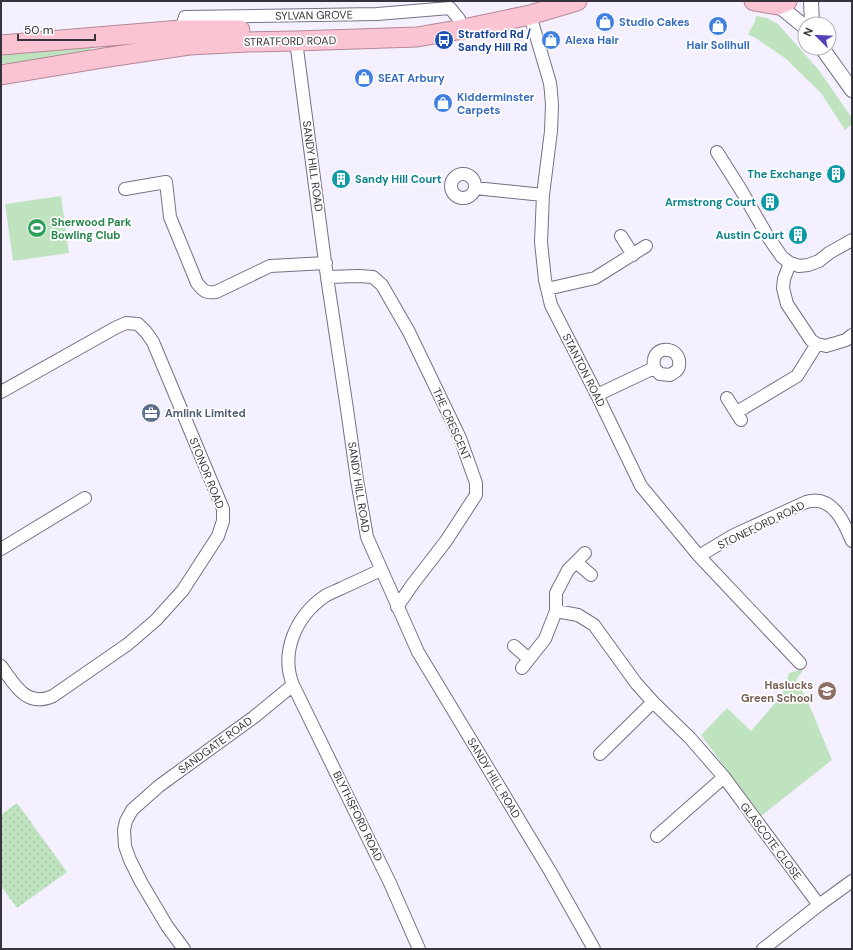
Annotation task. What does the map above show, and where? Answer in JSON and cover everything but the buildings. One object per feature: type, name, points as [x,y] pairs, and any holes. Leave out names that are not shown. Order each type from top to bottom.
[{"type":"highway","name":"STRATFORD ROAD","points":[[1,45],[102,46],[185,37],[415,25],[454,9],[531,8],[577,1]]},
{"type":"highway","points":[[754,1],[780,2]]},
{"type":"highway","name":"STRATFORD ROAD","points":[[185,37],[248,42],[296,42],[417,37],[462,29],[531,8]]},
{"type":"highway","name":"STRATFORD ROAD","points":[[1,75],[17,73],[102,46]]},
{"type":"street","points":[[811,1],[812,16]]},
{"type":"street","points":[[780,2],[797,19]]},
{"type":"street","name":"SYLVAN GROVE","points":[[185,37],[185,17],[377,14],[392,7],[454,9]]},
{"type":"street","name":"STANTON ROAD","points":[[531,8],[552,92],[551,131],[544,194],[541,242],[545,280],[551,305],[641,486],[699,556],[800,663]]},
{"type":"street","name":"SANDY HILL ROAD","points":[[296,42],[357,480],[367,537],[418,652],[550,871],[594,949]]},
{"type":"street","points":[[828,56],[852,90]]},
{"type":"street","points":[[717,152],[768,236],[782,257],[790,263],[799,266],[808,265],[819,261],[829,253],[852,240]]},
{"type":"street","points":[[125,189],[166,182],[170,217],[198,283],[203,291],[216,292],[270,266],[326,262]]},
{"type":"street","points":[[475,188],[544,194]]},
{"type":"street","points":[[621,236],[633,255]]},
{"type":"street","points":[[547,289],[595,278],[646,246]]},
{"type":"street","points":[[790,263],[784,279],[783,288],[787,304],[811,340],[817,344],[826,346],[846,340],[852,335]]},
{"type":"street","name":"THE CRESCENT","points":[[328,276],[372,277],[382,285],[409,332],[460,438],[476,483],[476,495],[446,541],[397,607]]},
{"type":"street","name":"STONOR ROAD","points":[[1,392],[115,328],[126,323],[138,324],[153,342],[223,509],[223,520],[218,536],[183,590],[156,620],[128,644],[60,692],[45,700],[38,700],[21,692],[1,666]]},
{"type":"street","points":[[728,398],[739,416],[797,376],[817,344]]},
{"type":"street","points":[[597,396],[654,368]]},
{"type":"street","points":[[1,549],[85,498]]},
{"type":"street","name":"STONEFORD ROAD","points":[[699,556],[734,535],[806,502],[814,500],[826,503],[832,507],[840,518],[852,541]]},
{"type":"street","points":[[514,646],[526,663],[545,640],[556,611],[556,593],[568,570],[585,553]]},
{"type":"street","points":[[576,562],[591,575]]},
{"type":"street","points":[[293,685],[290,676],[290,649],[294,632],[303,617],[313,606],[326,596],[381,570]]},
{"type":"street","name":"GLASCOTE CLOSE","points":[[556,611],[578,615],[594,625],[636,684],[690,738],[724,777],[819,905]]},
{"type":"street","name":"SANDGATE ROAD","points":[[184,949],[167,926],[130,860],[125,846],[124,830],[126,821],[132,810],[159,786],[254,717],[293,685]]},
{"type":"street","name":"BLYTHSFORD ROAD","points":[[293,685],[390,884],[419,949]]},
{"type":"street","points":[[600,754],[653,702]]},
{"type":"street","points":[[657,836],[724,777]]},
{"type":"street","points":[[763,949],[819,905],[852,882]]},
{"type":"green space","points":[[756,16],[767,18],[778,24],[797,45],[797,56],[806,56],[818,69],[852,118],[852,124],[845,130],[821,93],[785,58],[754,37],[748,35]]},
{"type":"green space","points":[[92,44],[91,49],[86,54],[4,64],[1,62],[1,53]]},
{"type":"green space","name":"Sherwood Park Bowling Club","points":[[61,196],[69,253],[13,261],[5,204]]},
{"type":"green space","points":[[804,669],[796,680],[808,702],[832,760],[761,816],[701,735],[727,708],[751,731],[782,695],[789,673]]},
{"type":"green space","points":[[17,803],[67,872],[17,908],[1,886],[1,815]]},
{"type":"place","name":"Studio Cakes","points":[[605,22]]},
{"type":"place","name":"Hair Solihull","points":[[718,26]]},
{"type":"place","name":"Stratford Rd / Sandy Hill Rd","points":[[444,40]]},
{"type":"place","name":"Alexa Hair","points":[[551,40]]},
{"type":"place","name":"SEAT Arbury","points":[[364,78]]},
{"type":"place","name":"Kidderminster Carpets","points":[[443,103]]},
{"type":"place","name":"The Exchange","points":[[836,174]]},
{"type":"place","name":"Sandy Hill Court","points":[[341,179]]},
{"type":"place","name":"Armstrong Court","points":[[770,202]]},
{"type":"place","name":"Sherwood Park Bowling Club","points":[[37,228]]},
{"type":"place","name":"Austin Court","points":[[798,235]]},
{"type":"place","name":"Amlink Limited","points":[[151,413]]},
{"type":"place","name":"Haslucks Green School","points":[[827,691]]}]
